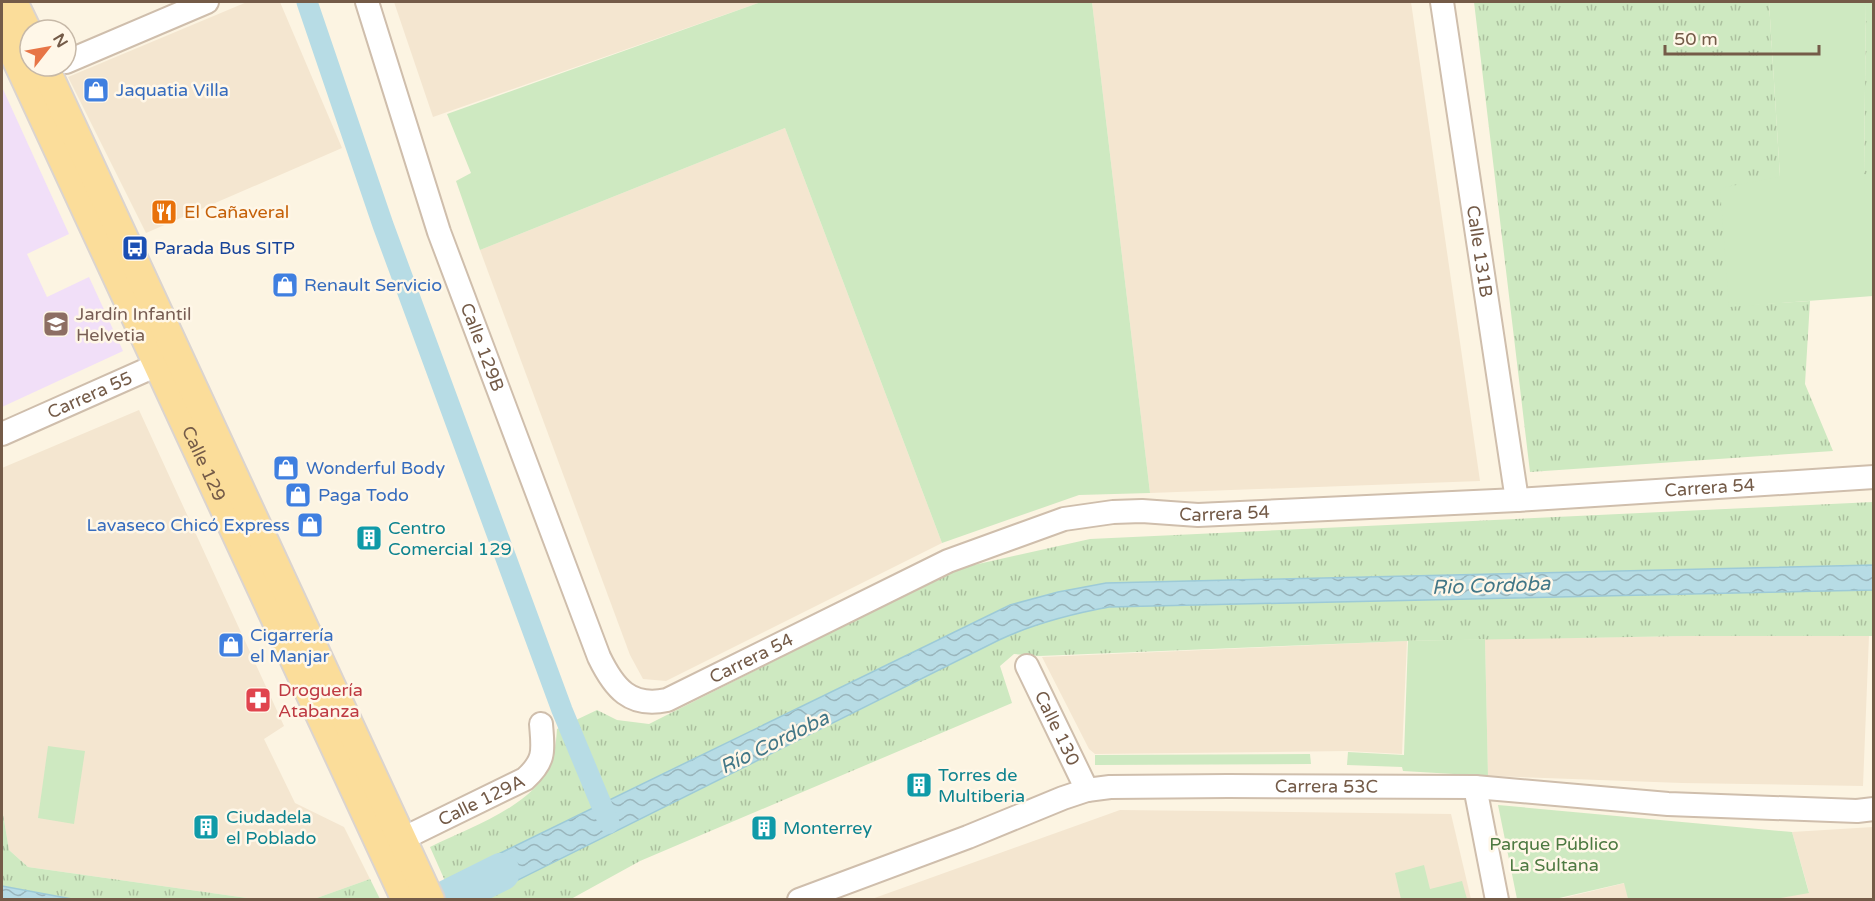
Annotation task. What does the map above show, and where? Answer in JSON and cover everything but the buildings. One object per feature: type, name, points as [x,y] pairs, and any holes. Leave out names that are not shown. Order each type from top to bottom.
[{"type":"main road","points":[[13,2],[21,18]]},
{"type":"main road","name":"Calle 129","points":[[2,28],[168,360],[398,857],[430,900]]},
{"type":"main road","name":"Calle 129","points":[[58,78],[168,360]]},
{"type":"main road","name":"Calle 129","points":[[398,857],[406,900]]},
{"type":"street","points":[[78,56],[207,2]]},
{"type":"street","name":"Calle 129B","points":[[367,2],[439,232],[599,657],[617,688]]},
{"type":"street","name":"Calle 131B","points":[[1442,2],[1517,500]]},
{"type":"street","name":"Carrera 55","points":[[2,434],[168,360]]},
{"type":"street","name":"Carrera 54","points":[[617,688],[636,699],[652,704],[667,700],[948,561],[1064,519],[1113,512],[1198,514],[1517,500],[1874,477]]},
{"type":"street","name":"Calle 130","points":[[1027,666],[1087,790]]},
{"type":"street","name":"Calle 129A","points":[[398,857],[536,769],[542,759],[541,724]]},
{"type":"street","name":"Carrera 53C","points":[[799,900],[1087,790],[1110,787],[1475,787],[1668,804],[1857,811],[1874,809]]},
{"type":"street","points":[[1475,787],[1497,900]]},
{"type":"shaded area","points":[[247,2],[280,2],[342,148],[146,233],[68,78],[78,78],[78,73]]},
{"type":"shaded area","points":[[394,2],[761,2],[433,117]]},
{"type":"shaded area","points":[[1092,2],[1411,2],[1480,481],[1150,493]]},
{"type":"shaded area","name":"Jardín Infantil Helvetia","points":[[2,87],[69,234],[27,254],[47,297],[89,277],[123,351],[2,407]]},
{"type":"shaded area","points":[[785,128],[942,543],[666,681],[643,679],[630,655],[480,250]]},
{"type":"shaded area","points":[[139,410],[284,726],[264,739],[295,803],[344,827],[370,879],[314,899],[254,899],[28,867],[9,850],[2,808],[2,468]]},
{"type":"shaded area","points":[[1869,636],[1863,786],[1682,783],[1488,776],[1485,639]]},
{"type":"shaded area","points":[[1407,641],[1402,754],[1347,751],[1095,754],[1089,749],[1042,657]]},
{"type":"shaded area","points":[[1120,810],[1451,814],[1471,899],[869,900]]},
{"type":"shaded area","points":[[1873,827],[1873,899],[1770,900],[1809,892],[1792,832]]},
{"type":"shaded area","points":[[1625,883],[1628,899],[1555,900]]},
{"type":"green space","points":[[761,2],[1092,2],[1150,493],[1079,495],[942,543],[785,128],[480,250],[456,181],[471,173],[447,114]]},
{"type":"green space","points":[[1474,2],[1769,2],[1780,177],[1729,306],[1810,301],[1805,384],[1833,451],[1530,472]]},
{"type":"green space","points":[[1769,2],[1866,2],[1864,174],[1873,175],[1873,296],[1729,307],[1720,188],[1780,177]]},
{"type":"green space","points":[[1866,2],[1873,2],[1873,175],[1864,175]]},
{"type":"green space","points":[[1873,502],[1873,636],[1685,636],[1408,641],[1039,656],[1014,654],[1000,666],[1012,703],[640,861],[571,899],[453,899],[430,847],[498,815],[530,793],[542,780],[550,765],[557,729],[597,710],[617,720],[649,724],[956,569],[1090,539]]},
{"type":"green space","points":[[1485,639],[1488,776],[1403,771],[1402,767],[1347,765],[1348,752],[1404,755],[1408,641]]},
{"type":"green space","points":[[48,746],[85,751],[74,824],[38,818]]},
{"type":"green space","points":[[1310,754],[1311,764],[1095,765],[1095,755]]},
{"type":"green space","name":"Parque Público La Sultana","points":[[1498,805],[1792,832],[1809,893],[1770,900],[1628,899],[1624,883],[1555,899],[1517,899]]},
{"type":"green space","points":[[2,808],[9,850],[28,867],[254,899],[72,899],[2,886]]},
{"type":"green space","points":[[1424,865],[1430,889],[1462,881],[1467,899],[1401,899],[1395,873]]},
{"type":"green space","points":[[370,879],[380,899],[314,899]]},
{"type":"water","name":"Rio Cordoba","points":[[1873,565],[1873,590],[1109,607],[1081,613],[1040,624],[999,640],[480,899],[456,899],[447,879],[1010,605],[1058,592],[1106,583]]},
{"type":"water","points":[[2,886],[72,899],[2,899]]},
{"type":"waterway","points":[[307,2],[383,225],[562,710],[609,823]]},
{"type":"waterway","name":"Río Cordoba","points":[[445,900],[501,872]]},
{"type":"place","name":"Jaquatia Villa","points":[[96,90]]},
{"type":"place","name":"El Cañaveral","points":[[164,212]]},
{"type":"place","name":"Parada Bus SITP","points":[[135,248]]},
{"type":"place","name":"Renault Servicio","points":[[285,285]]},
{"type":"place","name":"Jardín Infantil Helvetia","points":[[56,324]]},
{"type":"place","name":"Wonderful Body","points":[[286,468]]},
{"type":"place","name":"Paga Todo","points":[[298,495]]},
{"type":"place","name":"Lavaseco Chicó Express","points":[[310,525]]},
{"type":"place","name":"Centro Comercial 129","points":[[369,538]]},
{"type":"place","name":"Cigarrería el Manjar","points":[[231,645]]},
{"type":"place","name":"Droguería Atabanza","points":[[258,700]]},
{"type":"place","name":"Torres de Multiberia","points":[[919,785]]},
{"type":"place","name":"Ciudadela el Poblado","points":[[206,827]]},
{"type":"place","name":"Monterrey","points":[[764,828]]}]
